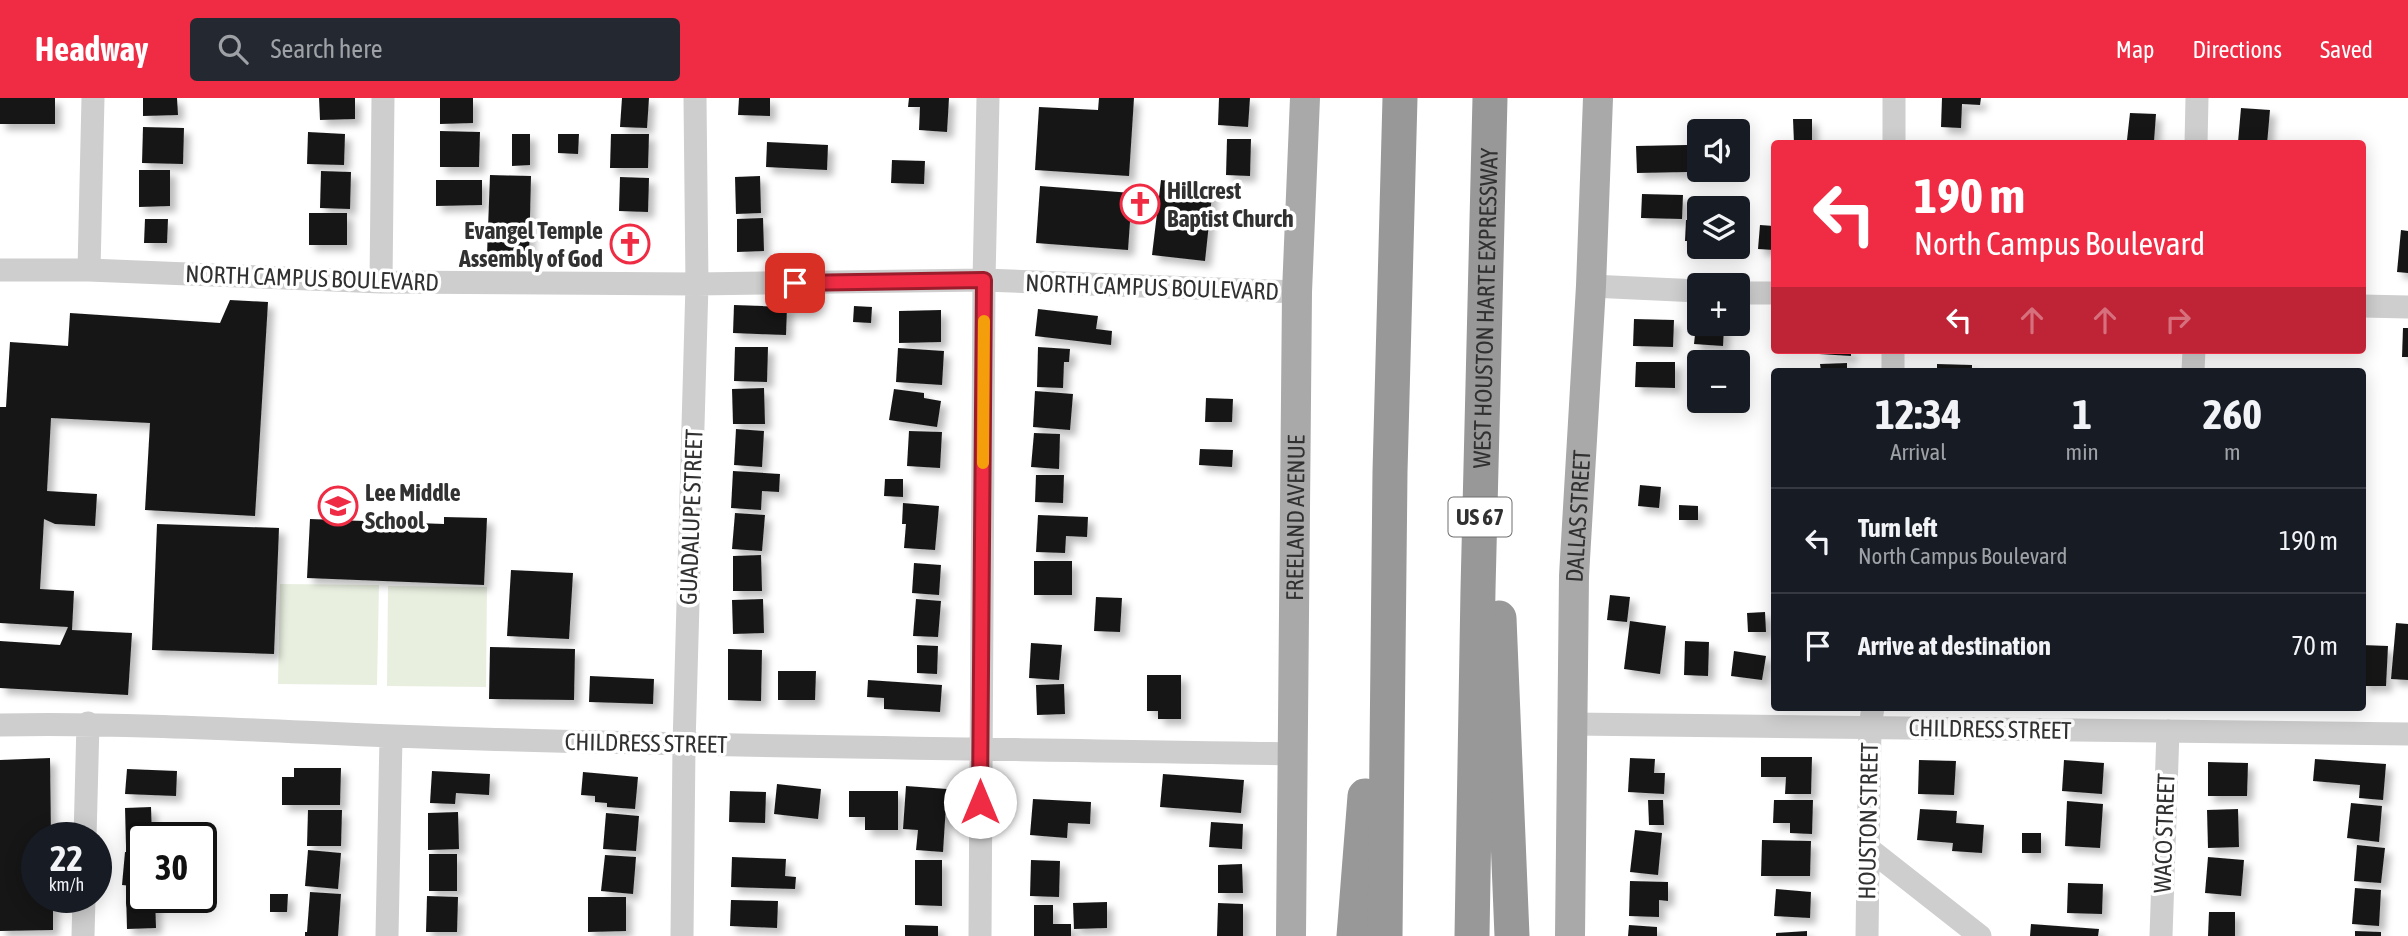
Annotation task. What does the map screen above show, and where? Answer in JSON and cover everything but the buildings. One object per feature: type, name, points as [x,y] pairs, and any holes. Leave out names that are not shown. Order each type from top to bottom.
[{"type":"highway","points":[[1385,936],[1390,472],[1400,98]]},
{"type":"highway","name":"WEST HOUSTON HARTE EXPRESSWAY","points":[[1472,936],[1490,98]]},
{"type":"highway","points":[[1486,302],[1512,936]]},
{"type":"highway","points":[[1354,936],[1390,472]]},
{"type":"main road","name":"FREELAND AVENUE","points":[[1291,936],[1297,292],[1305,98]]},
{"type":"main road","name":"DALLAS STREET","points":[[1570,936],[1574,576],[1591,286],[1598,98]]},
{"type":"street","points":[[89,270],[93,98]]},
{"type":"street","points":[[381,282],[383,98]]},
{"type":"street","name":"GUADALUPE STREET","points":[[682,936],[684,745],[697,284],[695,98]]},
{"type":"street","points":[[980,936],[984,280],[988,98]]},
{"type":"street","points":[[1894,98],[1894,140]]},
{"type":"street","points":[[2196,140],[2197,98]]},
{"type":"street","name":"NORTH CAMPUS BOULEVARD","points":[[0,270],[89,270],[381,282],[697,284],[984,280],[1297,292]]},
{"type":"street","points":[[1591,286],[1687,290]]},
{"type":"street","points":[[1750,293],[1771,293]]},
{"type":"street","points":[[2366,306],[2408,307]]},
{"type":"street","name":"CHILDRESS STREET","points":[[1573,724],[1871,717],[2168,731],[2408,734]]},
{"type":"street","name":"HOUSTON STREET","points":[[1867,936],[1871,717]]},
{"type":"street","points":[[85,822],[88,723]]},
{"type":"street","name":"CHILDRESS STREET","points":[[0,725],[88,723],[391,737],[684,745],[1293,754]]},
{"type":"street","name":"WACO STREET","points":[[2161,936],[2168,731]]},
{"type":"street","points":[[387,936],[391,737]]},
{"type":"street","points":[[1868,848],[1980,936]]},
{"type":"street","points":[[83,936],[84,913]]},
{"type":"green space","points":[[280,584],[379,585],[377,685],[278,684]]},
{"type":"green space","points":[[388,586],[487,587],[486,687],[387,686]]},
{"type":"slow traffic","points":[[983,463],[984,321]]},
{"type":"place","name":"Hillcrest Baptist Church","points":[[1140,204]]},
{"type":"place","name":"Evangel Temple Assembly of God","points":[[630,244]]},
{"type":"place","name":"Lee Middle School","points":[[338,506]]},
{"type":"route","points":[[795,283],[984,280],[980,802]]}]
